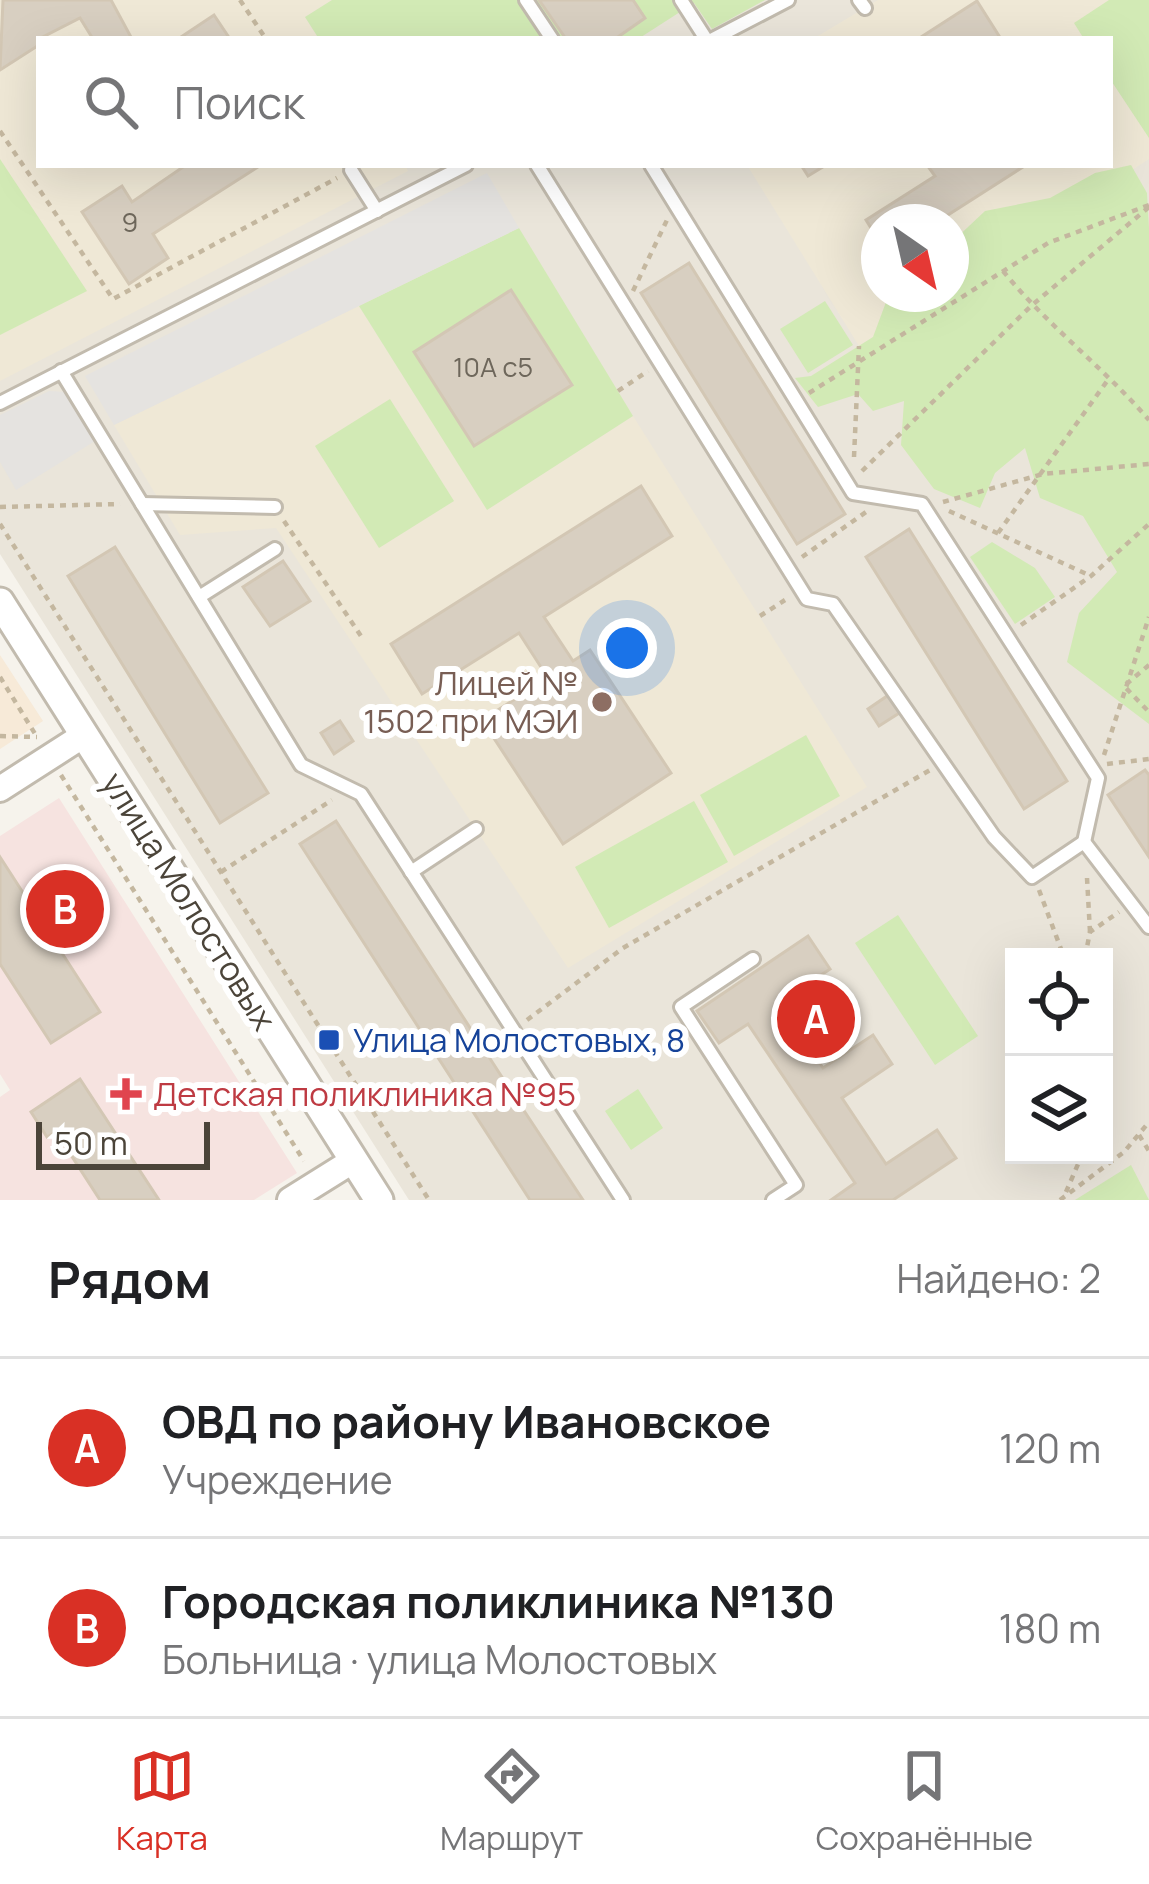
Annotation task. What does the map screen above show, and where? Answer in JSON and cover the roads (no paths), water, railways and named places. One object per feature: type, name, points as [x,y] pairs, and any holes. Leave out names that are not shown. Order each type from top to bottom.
[{"type":"street","name":"улица Молостовых","points":[[0,602],[379,1200]]},
{"type":"street","points":[[0,789],[84,735]]},
{"type":"street","points":[[290,1200],[354,1160]]},
{"type":"lane","points":[[526,0],[550,36]]},
{"type":"lane","points":[[681,0],[707,36]]},
{"type":"lane","points":[[715,36],[788,0]]},
{"type":"lane","points":[[0,403],[20,399],[61,371],[460,168]]},
{"type":"lane","points":[[539,168],[807,599],[833,604],[994,837],[1032,877],[1084,842],[1100,771],[922,504],[853,493],[653,168]]},
{"type":"lane","points":[[351,170],[377,211]]},
{"type":"lane","points":[[61,371],[301,765],[361,794],[623,1200]]},
{"type":"lane","points":[[142,504],[275,507]]},
{"type":"lane","points":[[199,597],[274,548]]},
{"type":"lane","points":[[411,872],[476,829]]},
{"type":"lane","points":[[1084,842],[1149,927]]},
{"type":"lane","points":[[753,959],[681,1007],[796,1185],[773,1200]]},
{"type":"place","name":"Лицей № 1502 при МЭИ","points":[[602,702]]},
{"type":"place","name":"Городская поликлиника №130","points":[[65,909]]},
{"type":"place","name":"ОВД по району Ивановское","points":[[816,1019]]},
{"type":"place","name":"Улица Молостовых, 8","points":[[329,1040]]},
{"type":"place","name":"Детская поликлиника №95","points":[[126,1094]]}]
